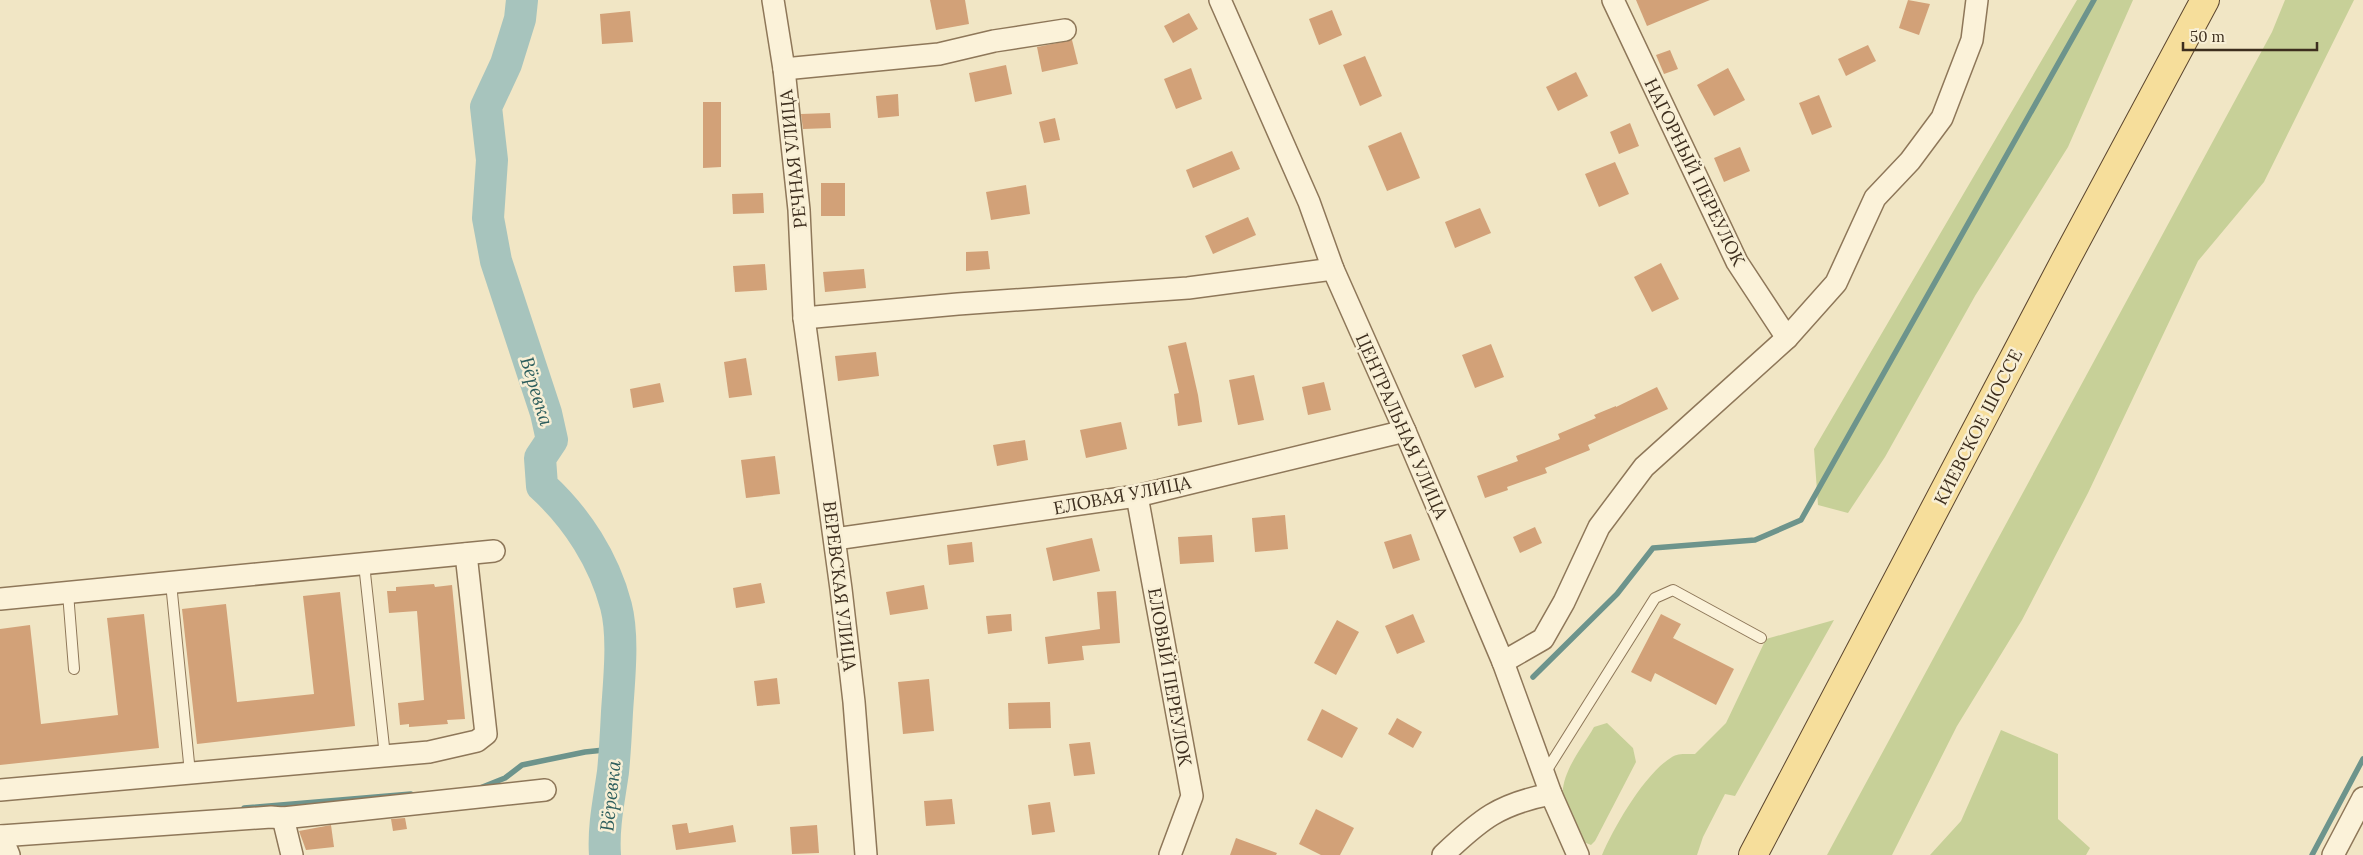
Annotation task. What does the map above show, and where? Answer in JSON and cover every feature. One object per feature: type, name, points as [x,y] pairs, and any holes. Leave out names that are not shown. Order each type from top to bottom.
[{"type":"main road","name":"КИЕВСКОЕ ШОССЕ","points":[[1753,855],[2065,261],[2205,0]]},
{"type":"street","name":"РЕЧНАЯ УЛИЦА","points":[[773,0],[784,69],[799,210],[804,318]]},
{"type":"street","name":"ЦЕНТРАЛЬНАЯ УЛИЦА","points":[[1220,0],[1309,202],[1333,269],[1405,430],[1503,662],[1545,773],[1551,794],[1578,855]]},
{"type":"street","name":"НАГОРНЫЙ ПЕРЕУЛОК","points":[[1613,0],[1737,262],[1787,338]]},
{"type":"street","points":[[1503,662],[1542,639],[1564,602],[1599,527],[1644,467],[1787,338],[1836,283],[1875,198],[1910,161],[1942,118],[1972,40],[1977,0]]},
{"type":"street","points":[[784,69],[939,54],[994,41],[1065,30]]},
{"type":"street","points":[[804,318],[958,304],[1188,288],[1333,269]]},
{"type":"street","name":"ВЕРЕВСКАЯ УЛИЦА","points":[[804,318],[854,702],[866,855]]},
{"type":"street","name":"ЕЛОВАЯ УЛИЦА","points":[[834,539],[1137,496],[1405,430]]},
{"type":"street","name":"ЕЛОВЫЙ ПЕРЕУЛОК","points":[[1137,496],[1192,796],[1170,855]]},
{"type":"street","points":[[0,600],[494,551]]},
{"type":"street","points":[[0,790],[429,752],[477,741],[486,734],[466,554]]},
{"type":"street","points":[[3,842],[271,817],[284,818],[545,790]]},
{"type":"street","points":[[1443,855],[1469,831],[1499,809],[1522,800],[1551,794]]},
{"type":"street","points":[[2333,855],[2363,798]]},
{"type":"street","points":[[284,818],[292,855]]},
{"type":"lane","points":[[364,564],[385,756]]},
{"type":"lane","points":[[171,583],[190,773]]},
{"type":"lane","points":[[1545,773],[1655,598],[1673,590],[1761,638]]},
{"type":"lane","points":[[68,593],[74,669]]},
{"type":"green space","points":[[2077,0],[2133,0],[2068,147],[1975,296],[1885,457],[1848,513],[1818,505],[1814,449]]},
{"type":"green space","points":[[2285,0],[2354,0],[2264,182],[2198,261],[2088,493],[2022,620],[1957,726],[1892,855],[1827,855],[2272,32]]},
{"type":"green space","points":[[1834,620],[1735,796],[1725,794],[1703,837],[1697,855],[1602,855],[1622,816],[1651,775],[1674,756],[1695,754],[1726,723],[1766,639]]},
{"type":"green space","points":[[1607,723],[1633,748],[1636,762],[1595,841],[1591,845],[1581,841],[1564,803],[1563,789],[1569,770],[1594,727]]},
{"type":"green space","points":[[2001,730],[2058,754],[2058,819],[2090,848],[2086,855],[1930,855],[1961,821]]},
{"type":"building","points":[[930,0],[965,0],[969,24],[936,30]]},
{"type":"building","points":[[1636,0],[1710,0],[1647,26]]},
{"type":"building","points":[[1908,0],[1930,4],[1919,35],[1899,28]]},
{"type":"building","points":[[1332,10],[1342,35],[1319,45],[1309,19]]},
{"type":"building","points":[[630,11],[633,42],[602,44],[600,14]]},
{"type":"building","points":[[1189,13],[1198,29],[1173,43],[1164,26]]},
{"type":"building","points":[[1072,40],[1078,64],[1042,72],[1037,47]]},
{"type":"building","points":[[1868,45],[1876,61],[1846,76],[1838,59]]},
{"type":"building","points":[[1670,50],[1678,69],[1664,74],[1656,55]]},
{"type":"building","points":[[1365,56],[1382,96],[1360,106],[1343,65]]},
{"type":"building","points":[[1006,65],[1012,94],[975,102],[969,73]]},
{"type":"building","points":[[1191,68],[1202,99],[1176,109],[1164,79]]},
{"type":"building","points":[[1728,68],[1745,100],[1714,116],[1697,85]]},
{"type":"building","points":[[1576,72],[1588,96],[1558,111],[1546,87]]},
{"type":"building","points":[[898,94],[899,116],[878,118],[876,96]]},
{"type":"building","points":[[1819,95],[1832,127],[1812,135],[1799,103]]},
{"type":"building","points":[[703,102],[721,102],[721,167],[703,168]]},
{"type":"building","points":[[830,113],[831,128],[803,129],[801,114]]},
{"type":"building","points":[[1055,118],[1060,140],[1044,143],[1039,122]]},
{"type":"building","points":[[1630,123],[1639,146],[1619,154],[1610,132]]},
{"type":"building","points":[[1401,132],[1420,178],[1387,191],[1368,146]]},
{"type":"building","points":[[1740,147],[1750,171],[1724,182],[1714,158]]},
{"type":"building","points":[[1232,151],[1240,169],[1193,188],[1186,170]]},
{"type":"building","points":[[1615,162],[1629,194],[1599,207],[1585,174]]},
{"type":"building","points":[[821,183],[845,183],[845,216],[821,216]]},
{"type":"building","points":[[1026,185],[1030,214],[991,220],[986,192]]},
{"type":"building","points":[[763,193],[764,213],[733,214],[732,194]]},
{"type":"building","points":[[1480,208],[1491,233],[1455,248],[1445,222]]},
{"type":"building","points":[[1248,217],[1256,235],[1213,254],[1205,236]]},
{"type":"building","points":[[988,251],[990,269],[966,271],[966,252]]},
{"type":"building","points":[[1661,263],[1679,299],[1652,312],[1634,277]]},
{"type":"building","points":[[765,264],[767,290],[735,292],[733,266]]},
{"type":"building","points":[[864,269],[866,288],[825,292],[823,272]]},
{"type":"building","points":[[1186,342],[1202,422],[1178,426],[1174,394],[1179,393],[1168,346]]},
{"type":"building","points":[[1491,344],[1504,377],[1475,388],[1462,355]]},
{"type":"building","points":[[876,352],[879,376],[838,381],[835,356]]},
{"type":"building","points":[[746,358],[752,395],[729,398],[724,362]]},
{"type":"building","points":[[1254,375],[1264,420],[1238,425],[1229,380]]},
{"type":"building","points":[[1324,382],[1331,410],[1308,415],[1302,387]]},
{"type":"building","points":[[660,383],[664,402],[633,408],[630,389]]},
{"type":"building","points":[[1657,387],[1668,409],[1588,445],[1590,450],[1545,468],[1547,473],[1507,487],[1508,490],[1485,498],[1477,476],[1518,461],[1516,456],[1560,439],[1558,434],[1596,418],[1594,415],[1616,407]]},
{"type":"building","points":[[1121,422],[1127,449],[1086,458],[1080,430]]},
{"type":"building","points":[[1025,440],[1028,460],[997,466],[993,445]]},
{"type":"building","points":[[775,456],[780,494],[746,498],[741,460]]},
{"type":"building","points":[[1285,515],[1288,549],[1255,552],[1252,518]]},
{"type":"building","points":[[1535,527],[1542,543],[1520,553],[1513,537]]},
{"type":"building","points":[[1411,534],[1420,560],[1393,569],[1384,542]]},
{"type":"building","points":[[1212,535],[1214,562],[1180,564],[1178,537]]},
{"type":"building","points":[[1092,538],[1100,571],[1053,581],[1046,548]]},
{"type":"building","points":[[972,542],[974,562],[949,565],[947,545]]},
{"type":"building","points":[[761,583],[765,603],[736,608],[733,588]]},
{"type":"building","points":[[434,584],[435,587],[452,585],[465,719],[447,720],[448,724],[409,727],[409,724],[400,725],[398,703],[424,700],[417,611],[389,613],[387,591],[396,591],[396,587]]},
{"type":"building","points":[[924,585],[928,609],[890,615],[886,592]]},
{"type":"building","points":[[1116,591],[1120,643],[1082,646],[1084,660],[1048,664],[1045,637],[1100,629],[1097,592]]},
{"type":"building","points":[[340,592],[355,726],[197,744],[182,609],[226,604],[237,702],[314,694],[303,596]]},
{"type":"building","points":[[144,614],[159,748],[0,765],[0,629],[30,625],[41,724],[118,715],[107,618]]},
{"type":"building","points":[[1011,614],[1012,631],[988,634],[986,616]]},
{"type":"building","points":[[1413,614],[1425,642],[1397,654],[1385,626]]},
{"type":"building","points":[[1661,614],[1681,624],[1673,638],[1734,669],[1716,705],[1655,673],[1651,682],[1631,672]]},
{"type":"building","points":[[1337,620],[1359,632],[1336,675],[1314,663]]},
{"type":"building","points":[[777,678],[780,704],[757,706],[754,681]]},
{"type":"building","points":[[929,679],[934,731],[903,734],[898,682]]},
{"type":"building","points":[[1050,702],[1051,728],[1009,729],[1008,703]]},
{"type":"building","points":[[1322,709],[1358,728],[1342,758],[1307,740]]},
{"type":"building","points":[[1397,718],[1422,732],[1413,748],[1388,734]]},
{"type":"building","points":[[1090,742],[1095,774],[1074,776],[1069,744]]},
{"type":"building","points":[[952,799],[955,824],[926,826],[924,801]]},
{"type":"building","points":[[1050,802],[1055,832],[1032,835],[1028,805]]},
{"type":"building","points":[[1316,809],[1354,828],[1340,855],[1321,855],[1299,844]]},
{"type":"building","points":[[405,818],[407,829],[393,831],[391,819]]},
{"type":"building","points":[[687,823],[689,833],[733,825],[736,842],[676,850],[672,825]]},
{"type":"building","points":[[331,825],[334,847],[306,850],[299,831]]},
{"type":"building","points":[[817,825],[819,853],[792,854],[790,827]]},
{"type":"building","points":[[1236,838],[1277,853],[1276,855],[1230,855]]},
{"type":"waterway","name":"Вёревка","points":[[522,0],[520,19],[506,64],[486,107],[492,160],[488,218],[496,261],[546,413],[552,440],[540,458],[542,486],[567,512],[588,541],[604,572],[616,606],[620,631],[620,673],[614,764],[606,824],[605,855]]},
{"type":"waterway","points":[[1533,677],[1617,594],[1653,548],[1755,540],[1801,520],[2094,0]]},
{"type":"waterway","points":[[480,788],[505,778],[522,765],[585,752],[614,749]]},
{"type":"waterway","points":[[2312,855],[2363,759]]},
{"type":"waterway","points":[[244,808],[411,794]]}]
